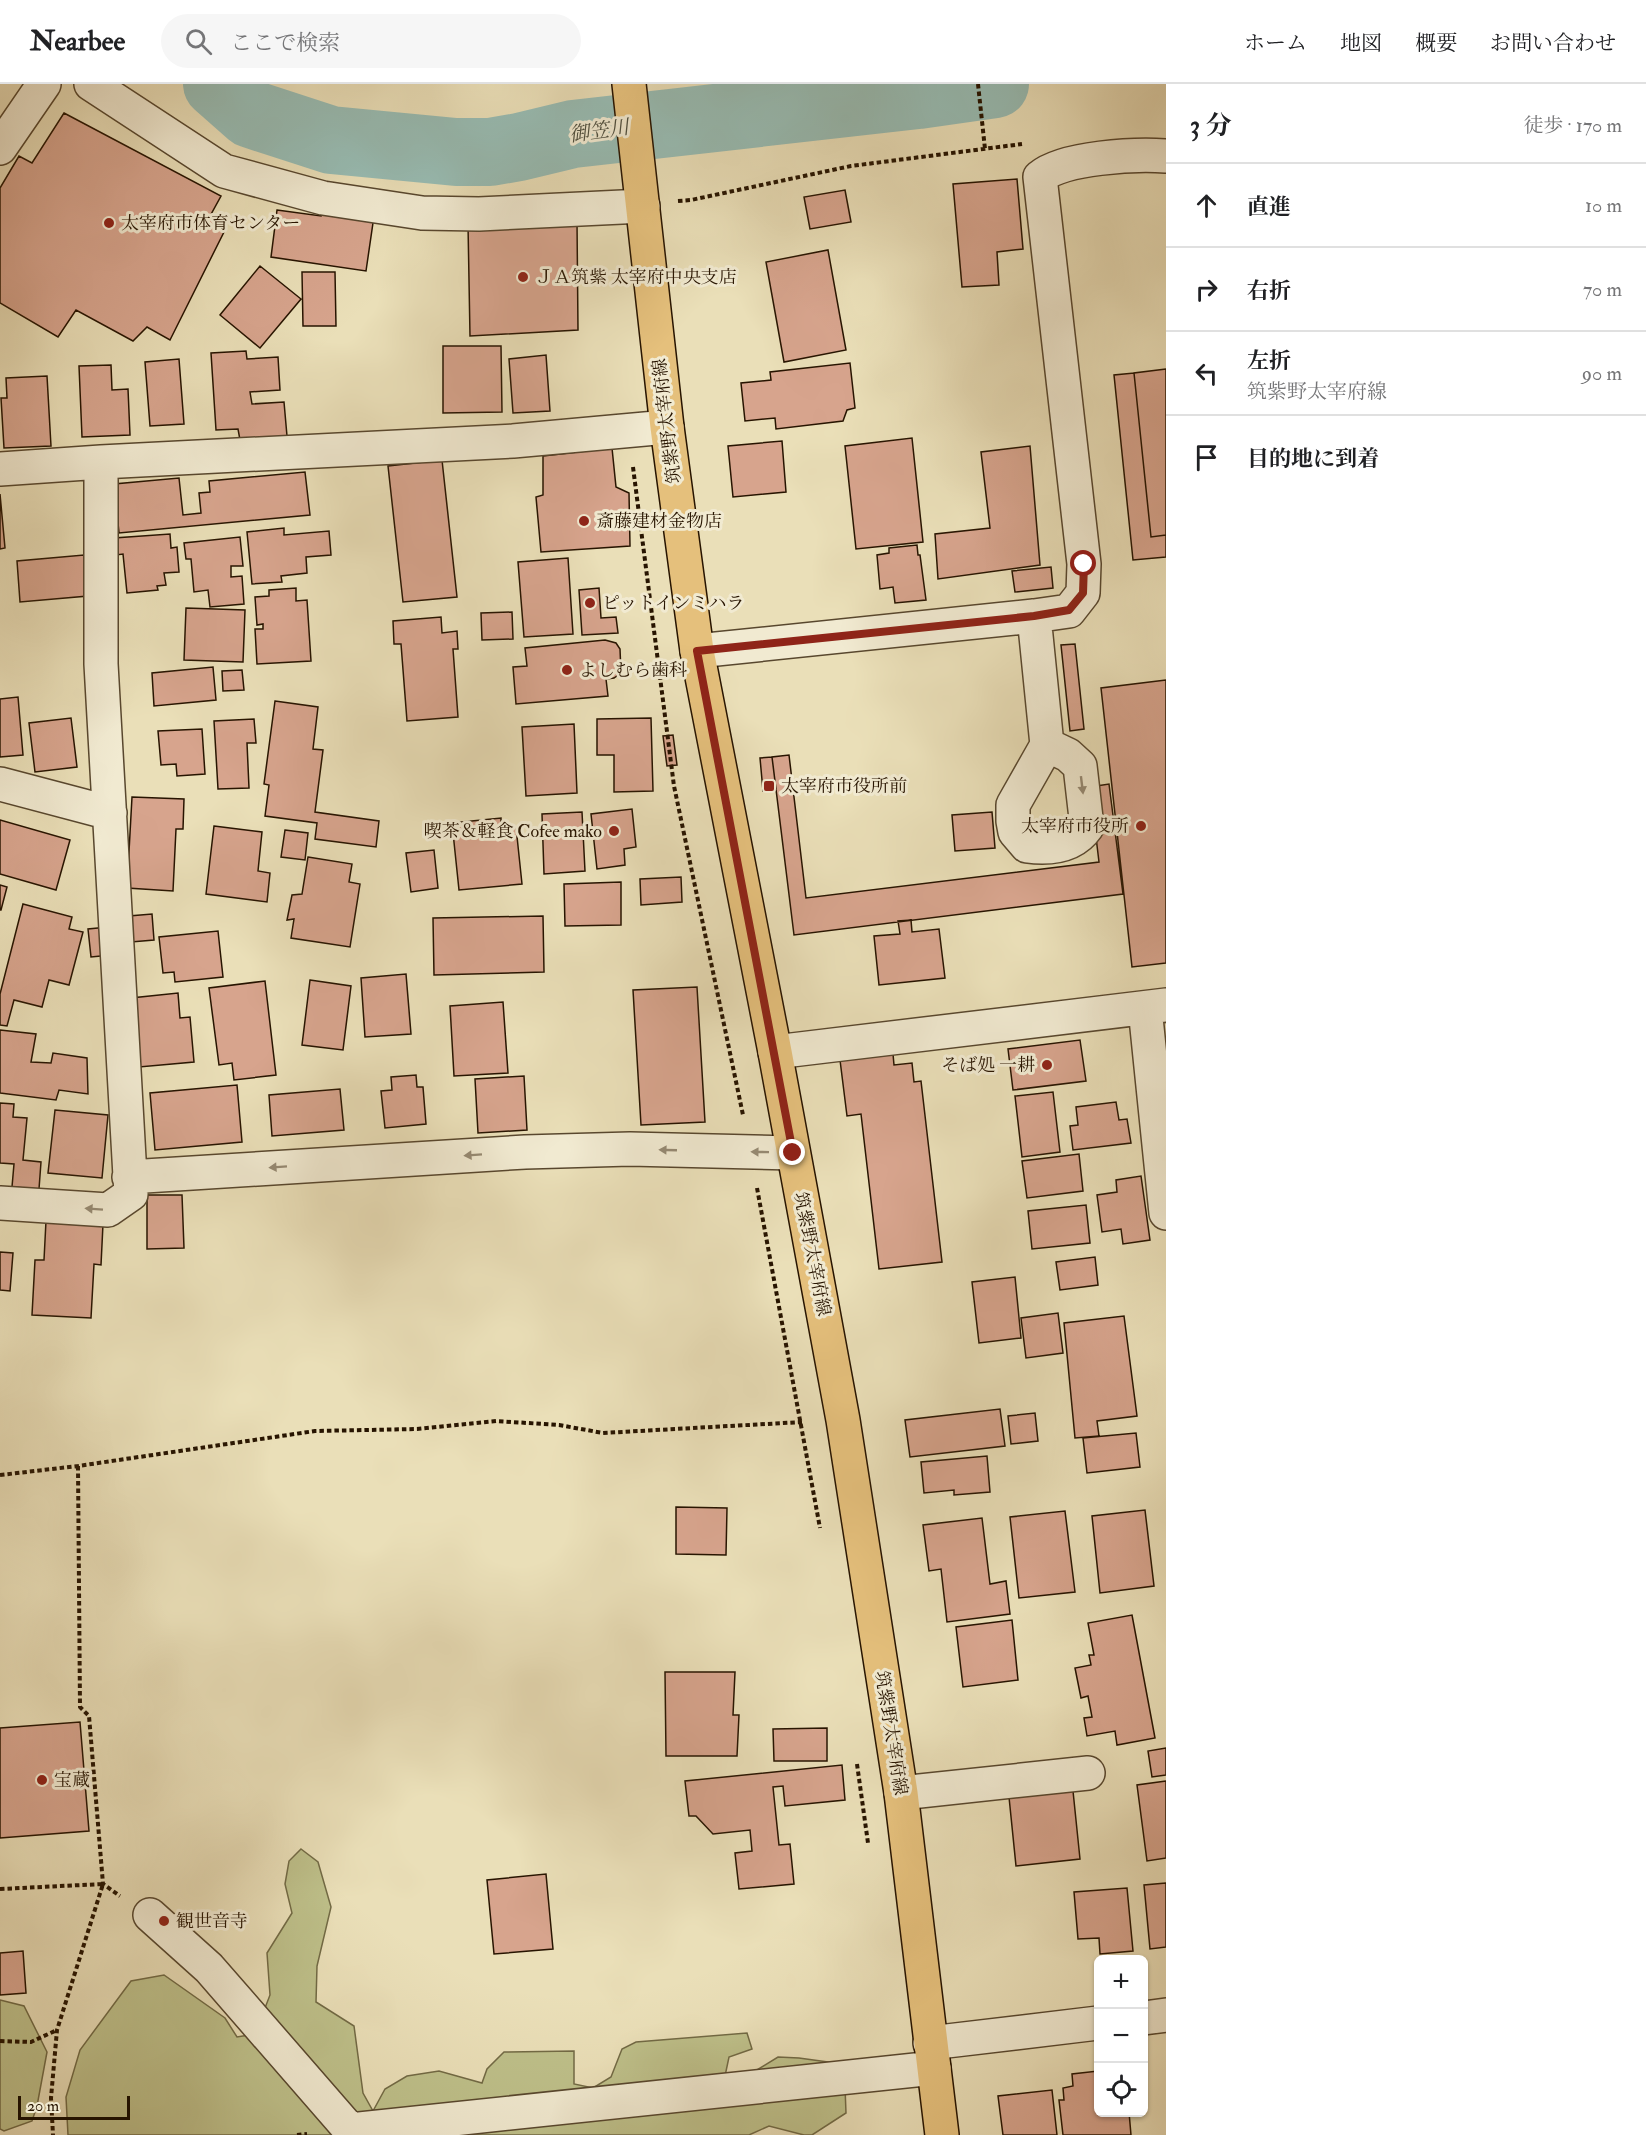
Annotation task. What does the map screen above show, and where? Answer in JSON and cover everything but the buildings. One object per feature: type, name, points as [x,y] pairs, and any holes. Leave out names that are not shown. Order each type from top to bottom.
[{"type":"main road","name":"筑紫野太宰府線","points":[[629,84],[653,201],[667,427],[697,651],[775,1052],[843,1420],[901,1793],[942,2135]]},
{"type":"street","points":[[0,148],[44,84]]},
{"type":"street","points":[[91,84],[224,171],[323,198],[422,213],[478,214],[653,201]]},
{"type":"street","points":[[697,651],[1034,616],[1069,610],[1083,593],[1084,564],[1040,177],[1050,169],[1073,162],[1149,155],[1166,156]]},
{"type":"street","points":[[0,469],[513,441],[667,427]]},
{"type":"street","points":[[0,1203],[108,1210],[131,1194],[101,664],[101,462]]},
{"type":"street","points":[[1034,616],[1047,745]]},
{"type":"street","points":[[0,784],[110,813]]},
{"type":"street","points":[[775,1052],[1155,1007],[1166,1213]]},
{"type":"street","points":[[129,1177],[525,1152],[630,1149],[793,1153]]},
{"type":"street","points":[[901,1793],[1088,1773]]},
{"type":"street","points":[[150,1915],[210,1968],[350,2130],[932,2055],[1094,2024]]},
{"type":"street","points":[[1148,2017],[1166,2015]]},
{"type":"path","points":[[653,201],[691,200],[850,166],[985,148],[978,84]]},
{"type":"path","points":[[630,431],[654,640],[674,786],[738,1152],[800,1422],[821,1534]]},
{"type":"path","points":[[0,1475],[78,1466],[315,1431],[417,1429],[496,1421],[559,1425],[603,1433],[843,1420]]},
{"type":"path","points":[[53,2135],[51,2098],[57,2030],[103,1884],[89,1716],[80,1707],[78,1466]]},
{"type":"path","points":[[855,1753],[868,1848]]},
{"type":"path","points":[[0,1889],[103,1884]]},
{"type":"path","points":[[0,2042],[31,2042],[57,2030]]},
{"type":"green space","points":[[301,1849],[318,1862],[331,1907],[317,1966],[316,2002],[354,2026],[363,2093],[373,2111],[385,2089],[407,2076],[439,2071],[482,2083],[487,2069],[504,2052],[574,2051],[574,2084],[593,2088],[611,2077],[622,2049],[636,2042],[747,2033],[752,2049],[729,2057],[725,2076],[752,2073],[778,2057],[835,2063],[845,2087],[846,2113],[812,2135],[769,2126],[749,2135],[68,2135],[66,2097],[80,2050],[131,1981],[164,1975],[225,2018],[237,2037],[255,2034],[270,1995],[267,1953],[292,1913],[285,1884],[289,1861]]},
{"type":"green space","points":[[0,2000],[24,2006],[47,2052],[32,2121],[4,2131],[0,2129]]},
{"type":"waterway","name":"御笠川","points":[[217,84],[251,114],[331,140],[456,152],[490,152],[573,134],[918,95],[995,84]]},
{"type":"waterway","name":"御笠川","points":[[954,84],[954,89]]},
{"type":"place","name":"太宰府市体育センター","points":[[109,223]]},
{"type":"place","name":"ＪＡ筑紫 太宰府中央支店","points":[[523,277]]},
{"type":"place","name":"斎藤建材金物店","points":[[584,521]]},
{"type":"place","name":"ピットインミハラ","points":[[590,603]]},
{"type":"place","name":"よしむら歯科","points":[[567,670]]},
{"type":"place","name":"太宰府市役所前","points":[[769,786]]},
{"type":"place","name":"太宰府市役所","points":[[1141,826]]},
{"type":"place","name":"喫茶＆軽食 Cofee mako","points":[[614,831]]},
{"type":"place","name":"そば処 一耕","points":[[1047,1065]]},
{"type":"place","name":"宝蔵","points":[[42,1780]]},
{"type":"place","name":"観世音寺","points":[[164,1921]]},
{"type":"route","points":[[793,1153],[697,651],[1034,616],[1069,610],[1083,593],[1084,564]]}]
